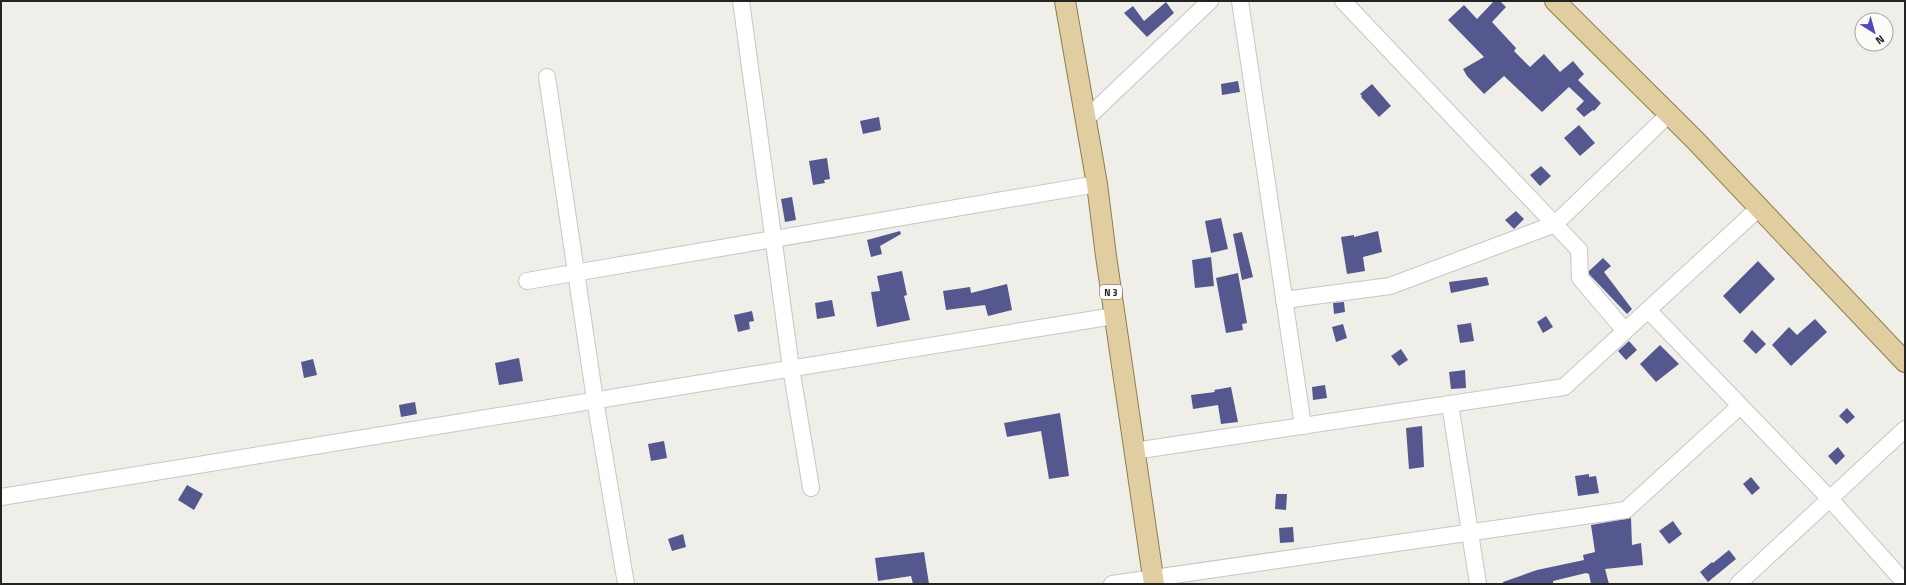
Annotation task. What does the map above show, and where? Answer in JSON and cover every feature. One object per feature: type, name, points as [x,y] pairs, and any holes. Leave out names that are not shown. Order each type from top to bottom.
[{"type":"main road","name":"N 3","points":[[1065,1],[1097,184],[1114,316],[1153,581]]},
{"type":"main road","points":[[1556,1],[1669,114],[1905,362]]},
{"type":"street","points":[[741,1],[791,368],[811,488]]},
{"type":"street","points":[[1086,119],[1210,1]]},
{"type":"street","points":[[1240,1],[1303,426]]},
{"type":"street","points":[[1342,1],[1579,250],[1580,278],[1625,331]]},
{"type":"street","points":[[547,77],[576,273],[626,584]]},
{"type":"street","points":[[1284,300],[1390,286],[1555,224],[1669,114]]},
{"type":"street","points":[[527,281],[1097,184]]},
{"type":"street","points":[[1134,451],[1564,387],[1759,208]]},
{"type":"street","points":[[1648,310],[1830,500],[1905,583]]},
{"type":"street","points":[[1,497],[1114,316]]},
{"type":"street","points":[[1450,404],[1478,584]]},
{"type":"street","points":[[1112,584],[1153,581],[1469,532],[1626,510],[1740,406]]},
{"type":"street","points":[[1738,584],[1905,430]]},
{"type":"building","points":[[1494,1],[1500,1],[1506,7],[1492,22],[1516,48],[1514,51],[1530,67],[1544,54],[1560,72],[1573,61],[1584,74],[1578,80],[1601,103],[1594,111],[1593,110],[1584,117],[1576,109],[1584,101],[1569,87],[1542,112],[1504,76],[1484,94],[1467,76],[1463,69],[1484,57],[1448,20],[1464,5],[1477,19]]},
{"type":"building","points":[[1166,2],[1174,13],[1147,37],[1124,13],[1133,6],[1144,21]]},
{"type":"building","points":[[1238,81],[1240,92],[1222,95],[1221,84]]},
{"type":"building","points":[[1372,84],[1391,106],[1379,117],[1360,94]]},
{"type":"building","points":[[879,117],[881,130],[863,134],[860,121]]},
{"type":"building","points":[[1579,125],[1595,143],[1580,156],[1564,138]]},
{"type":"building","points":[[827,158],[830,179],[824,180],[825,183],[813,185],[809,161]]},
{"type":"building","points":[[1541,166],[1551,176],[1540,186],[1530,175]]},
{"type":"building","points":[[792,197],[796,220],[785,222],[781,199]]},
{"type":"building","points":[[1516,211],[1524,219],[1514,229],[1505,220]]},
{"type":"building","points":[[1221,218],[1228,249],[1211,253],[1205,221]]},
{"type":"building","points":[[900,231],[901,234],[880,246],[882,254],[871,257],[867,240]]},
{"type":"building","points":[[1378,231],[1382,252],[1363,257],[1365,271],[1347,274],[1341,237],[1354,235],[1354,237]]},
{"type":"building","points":[[1242,232],[1253,277],[1242,280],[1233,234]]},
{"type":"building","points":[[1211,257],[1214,286],[1195,288],[1192,260]]},
{"type":"building","points":[[1603,258],[1611,266],[1604,272],[1632,309],[1627,314],[1589,274],[1589,271]]},
{"type":"building","points":[[1758,261],[1775,279],[1740,314],[1723,296]]},
{"type":"building","points":[[902,271],[907,295],[904,296],[910,320],[877,327],[871,292],[880,291],[877,276]]},
{"type":"building","points":[[1238,273],[1247,323],[1242,324],[1243,330],[1226,333],[1216,278]]},
{"type":"building","points":[[1487,277],[1489,285],[1451,293],[1449,282]]},
{"type":"building","points":[[1007,284],[1012,310],[988,316],[985,305],[946,310],[943,291],[970,287],[971,293]]},
{"type":"building","points":[[832,300],[835,316],[817,319],[815,303]]},
{"type":"building","points":[[1344,302],[1345,312],[1334,314],[1333,303]]},
{"type":"building","points":[[752,311],[754,321],[749,322],[750,329],[738,332],[734,315]]},
{"type":"building","points":[[1546,316],[1553,327],[1543,333],[1537,322]]},
{"type":"building","points":[[1815,319],[1827,332],[1791,366],[1772,345],[1789,327],[1797,335]]},
{"type":"building","points":[[1471,323],[1474,341],[1460,343],[1457,325]]},
{"type":"building","points":[[1343,324],[1347,338],[1336,342],[1332,327]]},
{"type":"building","points":[[1752,330],[1766,344],[1756,354],[1743,341]]},
{"type":"building","points":[[1629,341],[1637,350],[1626,360],[1618,351]]},
{"type":"building","points":[[1660,345],[1679,364],[1656,382],[1640,364]]},
{"type":"building","points":[[1401,349],[1408,360],[1399,366],[1391,356]]},
{"type":"building","points":[[519,358],[523,381],[499,385],[495,363]]},
{"type":"building","points":[[313,359],[317,375],[304,378],[301,362]]},
{"type":"building","points":[[1465,370],[1466,388],[1451,389],[1449,372]]},
{"type":"building","points":[[1325,385],[1327,398],[1313,400],[1312,387]]},
{"type":"building","points":[[1231,387],[1238,422],[1221,424],[1218,405],[1193,409],[1191,395],[1215,392],[1214,390]]},
{"type":"building","points":[[415,402],[417,414],[401,417],[399,405]]},
{"type":"building","points":[[1847,408],[1855,417],[1847,424],[1839,416]]},
{"type":"building","points":[[1060,413],[1069,476],[1049,479],[1041,431],[1007,437],[1004,423]]},
{"type":"building","points":[[1422,426],[1424,467],[1409,469],[1406,428]]},
{"type":"building","points":[[664,441],[667,458],[651,461],[648,444]]},
{"type":"building","points":[[1838,447],[1845,456],[1836,465],[1828,456]]},
{"type":"building","points":[[1589,474],[1589,477],[1596,476],[1599,493],[1578,496],[1575,476]]},
{"type":"building","points":[[1751,477],[1760,488],[1752,495],[1743,484]]},
{"type":"building","points":[[187,485],[203,494],[194,510],[178,500]]},
{"type":"building","points":[[1276,494],[1287,494],[1286,510],[1275,509]]},
{"type":"building","points":[[1631,518],[1632,545],[1641,543],[1643,565],[1605,569],[1609,584],[1591,584],[1589,574],[1586,573],[1553,581],[1553,584],[1503,584],[1503,582],[1537,570],[1584,560],[1583,555],[1595,552],[1591,525]]},
{"type":"building","points":[[1673,521],[1682,534],[1669,544],[1659,531]]},
{"type":"building","points":[[1293,527],[1294,542],[1280,543],[1279,528]]},
{"type":"building","points":[[683,534],[686,547],[672,551],[668,539]]},
{"type":"building","points":[[1729,550],[1736,559],[1708,582],[1700,572]]},
{"type":"building","points":[[924,552],[929,584],[913,584],[911,576],[878,581],[875,558]]}]
